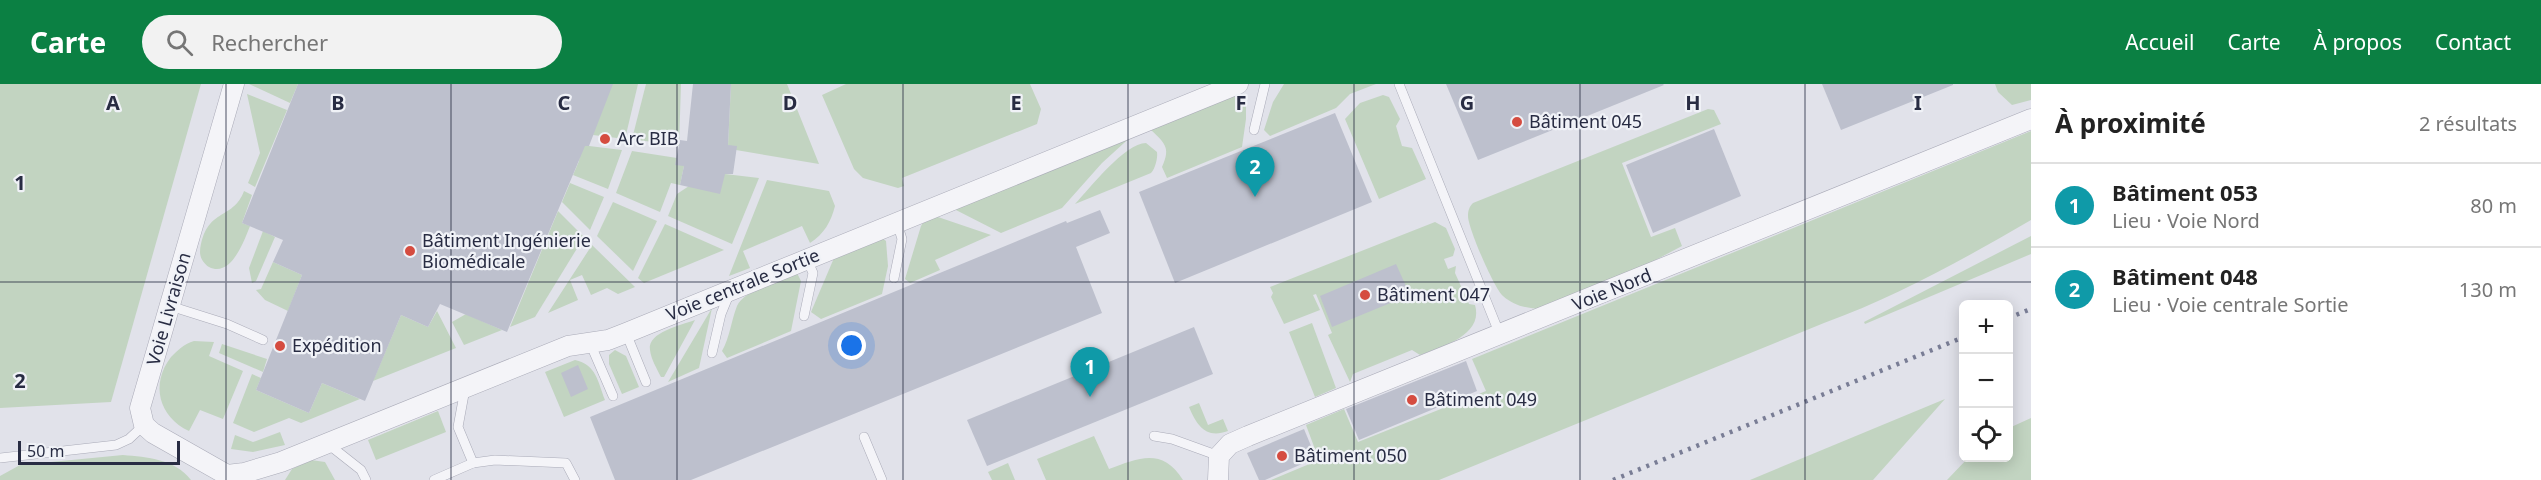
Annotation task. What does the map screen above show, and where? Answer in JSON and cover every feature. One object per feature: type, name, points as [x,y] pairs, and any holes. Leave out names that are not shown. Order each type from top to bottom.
[{"type":"street","name":"Voie Livraison","points":[[144,425],[140,408],[234,84]]},
{"type":"street","name":"Voie centrale Sortie","points":[[245,477],[568,346],[608,340],[730,292],[1238,84]]},
{"type":"street","name":"Voie Nord","points":[[1219,456],[1230,444],[1248,436],[2031,119]]},
{"type":"street","points":[[144,425],[227,475],[245,477]]},
{"type":"street","points":[[1218,480],[1219,456]]},
{"type":"lane","points":[[1254,130],[1265,84]]},
{"type":"lane","points":[[1399,84],[1500,335]]},
{"type":"lane","points":[[894,278],[902,239],[897,223]]},
{"type":"lane","points":[[804,316],[813,273],[807,259]]},
{"type":"lane","points":[[712,353],[721,314],[730,292]]},
{"type":"lane","points":[[170,306],[227,324],[262,340]]},
{"type":"lane","points":[[626,333],[646,382]]},
{"type":"lane","points":[[590,342],[613,396]]},
{"type":"lane","points":[[465,387],[458,427],[473,464]]},
{"type":"lane","points":[[0,458],[116,445],[129,440],[144,425]]},
{"type":"lane","points":[[1154,436],[1172,439],[1219,456]]},
{"type":"lane","points":[[864,437],[882,480]]},
{"type":"lane","points":[[326,443],[361,470],[366,480]]},
{"type":"lane","points":[[434,480],[473,464],[495,460],[566,463],[575,480]]},
{"type":"green space","points":[[0,84],[201,84],[111,402],[0,408]]},
{"type":"green space","points":[[249,84],[298,84],[290,103]]},
{"type":"green space","points":[[606,84],[638,84],[625,139],[593,135]]},
{"type":"green space","points":[[646,84],[681,84],[679,146],[632,139]]},
{"type":"green space","points":[[731,84],[787,84],[819,164],[736,150],[728,145]]},
{"type":"green space","points":[[846,84],[1030,84],[1041,109],[1037,124],[902,178],[904,186],[898,188],[863,178],[854,169],[822,95]]},
{"type":"green space","points":[[1284,84],[1376,84],[1350,94],[1336,108],[1270,136],[1264,130],[1273,102]]},
{"type":"green space","points":[[1995,84],[2031,84],[2031,100],[2012,105],[1998,92]]},
{"type":"green space","points":[[1239,92],[1242,93],[1246,103],[1242,147],[1167,178],[1162,167],[1166,149],[1149,128]]},
{"type":"green space","points":[[247,94],[287,110],[255,187],[248,183],[260,153]]},
{"type":"green space","points":[[1383,95],[1389,97],[1400,119],[1396,126],[1402,146],[1412,148],[1426,179],[1379,199],[1345,119],[1360,103]]},
{"type":"green space","points":[[1708,109],[1714,110],[1721,124],[1622,163],[1651,237],[1675,228],[1682,246],[1648,264],[1538,309],[1519,306],[1503,296],[1488,270],[1469,223],[1469,209],[1473,203]]},
{"type":"green space","points":[[2031,131],[2031,220],[1955,263],[1851,313],[1439,480],[1271,480],[1319,460],[1306,425],[1344,409],[1358,442],[1486,391],[1472,359]]},
{"type":"green space","points":[[1135,133],[1102,163],[1062,208],[1001,233],[952,208]]},
{"type":"green space","points":[[1146,143],[1157,152],[1156,163],[1151,173],[1075,204],[1118,158],[1128,150]]},
{"type":"green space","points":[[581,145],[622,150],[608,189],[573,175],[579,161]]},
{"type":"green space","points":[[632,151],[677,158],[684,166],[680,185],[671,183],[660,212],[616,193]]},
{"type":"green space","points":[[725,174],[759,178],[732,244],[668,216],[677,194],[689,186]]},
{"type":"green space","points":[[767,180],[829,191],[835,206],[831,217],[823,232],[810,243],[802,226],[743,251],[750,268],[729,276]]},
{"type":"green space","points":[[570,183],[604,197],[590,230],[562,202]]},
{"type":"green space","points":[[244,191],[252,195],[242,223],[250,226],[244,240],[230,263],[217,269],[209,267],[203,261],[200,252],[207,228],[233,207]]},
{"type":"green space","points":[[613,202],[657,221],[633,271],[597,236]]},
{"type":"green space","points":[[558,211],[584,237],[535,317],[510,327]]},
{"type":"green space","points":[[935,216],[991,235],[935,260],[940,270],[910,283],[905,279],[921,226],[924,221]]},
{"type":"green space","points":[[1435,222],[1446,228],[1455,249],[1453,256],[1444,259],[1448,269],[1456,266],[1455,273],[1469,304],[1475,305],[1476,316],[1473,325],[1458,339],[1420,355],[1412,350],[1353,374],[1350,382],[1328,335],[1332,333],[1316,294],[1313,295],[1320,310],[1284,324],[1271,297],[1273,293],[1270,287]]},
{"type":"green space","points":[[665,224],[724,250],[644,283],[638,278]]},
{"type":"green space","points":[[263,231],[275,237],[256,281],[252,283],[249,268]]},
{"type":"green space","points":[[2031,236],[2031,254],[1865,324],[1864,322]]},
{"type":"green space","points":[[882,238],[886,241],[888,266],[882,294],[821,319],[811,312],[834,258]]},
{"type":"green space","points":[[592,245],[635,287],[618,294],[607,288],[591,295],[582,275],[570,280],[578,300],[548,313]]},
{"type":"green space","points":[[273,262],[302,275],[288,311],[265,300],[256,290],[261,289]]},
{"type":"green space","points":[[797,273],[801,281],[791,331],[727,358],[722,351],[741,300],[755,290]]},
{"type":"green space","points":[[712,308],[699,368],[668,382]]},
{"type":"green space","points":[[437,311],[456,348],[373,381],[401,315],[428,327]]},
{"type":"green space","points":[[466,314],[502,330],[464,345],[452,322]]},
{"type":"green space","points":[[695,320],[664,377],[661,377],[650,350],[654,338],[666,330]]},
{"type":"green space","points":[[1312,323],[1336,388],[1315,397],[1289,332]]},
{"type":"green space","points":[[194,341],[214,342],[209,356],[243,371],[223,419],[200,410],[189,431],[179,425],[165,409],[160,389],[161,378],[171,357]]},
{"type":"green space","points":[[222,344],[267,359],[263,372],[219,353]]},
{"type":"green space","points":[[615,350],[626,356],[639,387],[622,394],[609,364],[609,355]]},
{"type":"green space","points":[[575,360],[588,365],[592,370],[605,400],[564,417],[545,372]]},
{"type":"green space","points":[[252,374],[261,378],[256,390],[309,413],[322,383],[360,399],[301,423],[289,418],[254,432],[233,423]]},
{"type":"green space","points":[[1945,399],[1873,480],[1750,480]]},
{"type":"green space","points":[[1199,403],[1208,425],[1223,419],[1228,431],[1214,433],[1203,429],[1195,420],[1189,407]]},
{"type":"green space","points":[[438,411],[446,432],[376,460],[368,440]]},
{"type":"green space","points":[[2031,418],[2031,480],[1947,480],[1964,462],[2013,462],[2013,426]]},
{"type":"green space","points":[[280,432],[285,445],[253,452],[231,449],[235,435],[253,442]]},
{"type":"green space","points":[[1094,436],[1109,469],[1130,461],[1158,459],[1167,463],[1183,480],[1046,480],[1037,459]]},
{"type":"green space","points":[[123,455],[151,458],[169,463],[191,480],[0,480],[0,476],[20,465]]},
{"type":"green space","points":[[311,460],[325,462],[335,480],[285,480],[292,469]]},
{"type":"green space","points":[[1008,463],[1015,480],[992,480],[988,472]]},
{"type":"building","name":"Bâtiment Ingénierie Biomédicale","points":[[298,84],[613,84],[589,146],[585,146],[507,332],[440,304],[428,327],[401,315],[365,401],[322,383],[309,413],[256,390],[302,275],[273,262],[283,240],[242,223]]},
{"type":"building","name":"Arc BIB","points":[[693,84],[731,84],[728,145],[737,146],[733,174],[725,174],[720,194],[680,185],[684,166],[675,165],[680,140],[687,141]]},
{"type":"building","name":"Bâtiment 045","points":[[1446,84],[1663,84],[1664,85],[1478,160]]},
{"type":"building","points":[[1822,84],[1953,84],[1953,85],[1841,130]]},
{"type":"building","points":[[1335,113],[1372,202],[1175,283],[1139,192]]},
{"type":"building","name":"Bâtiment 045","points":[[1714,129],[1741,196],[1653,233],[1626,165]]},
{"type":"building","points":[[1100,210],[1110,233],[1076,247],[1102,313],[691,480],[615,480],[590,417],[1066,221],[1067,223]]},
{"type":"building","name":"Bâtiment 047","points":[[1396,264],[1410,295],[1332,327],[1320,296]]},
{"type":"building","points":[[1194,327],[1213,374],[987,466],[967,420]]},
{"type":"building","name":"Bâtiment 049","points":[[1466,361],[1477,391],[1359,440],[1346,409]]},
{"type":"building","points":[[578,365],[588,389],[571,397],[561,373]]},
{"type":"building","name":"Bâtiment 050","points":[[1304,429],[1316,458],[1265,480],[1259,480],[1247,453]]},
{"type":"railway","points":[[2013,316],[2031,309]]},
{"type":"railway","points":[[1613,480],[1959,339]]},
{"type":"place","name":"Bâtiment 045","points":[[1517,122]]},
{"type":"place","name":"Arc BIB","points":[[605,139]]},
{"type":"place","name":"Bâtiment 048","points":[[1255,197]]},
{"type":"place","name":"Bâtiment Ingénierie Biomédicale","points":[[410,251]]},
{"type":"place","name":"Bâtiment 047","points":[[1365,295]]},
{"type":"place","name":"Expédition","points":[[280,346]]},
{"type":"place","name":"Bâtiment 053","points":[[1090,397]]},
{"type":"place","name":"Bâtiment 049","points":[[1412,400]]},
{"type":"place","name":"Bâtiment 050","points":[[1282,456]]}]
